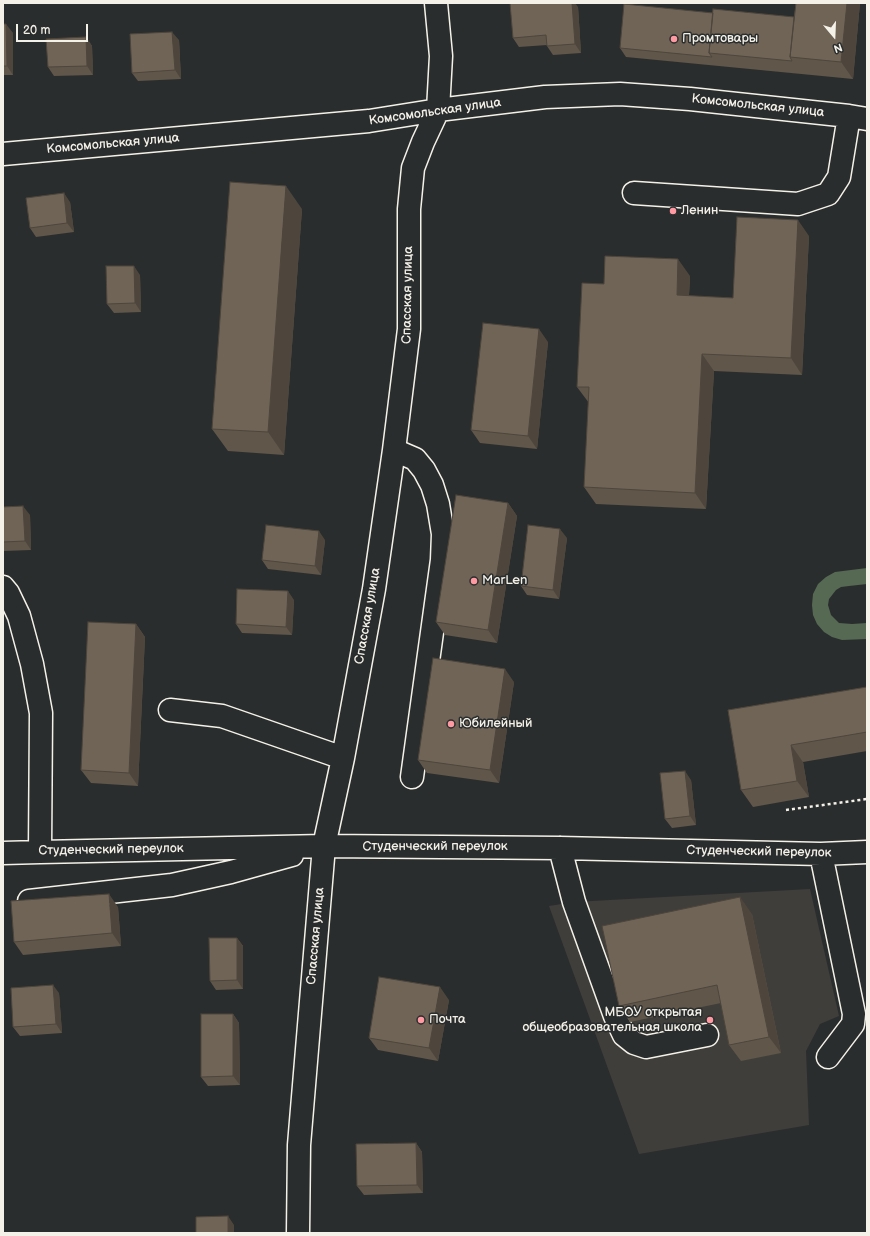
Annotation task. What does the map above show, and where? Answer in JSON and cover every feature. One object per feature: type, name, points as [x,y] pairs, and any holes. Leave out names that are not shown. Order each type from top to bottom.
[{"type":"street","name":"Спасская улица","points":[[298,1233],[299,1145],[324,846],[343,758],[374,589],[394,450],[409,329],[409,209],[413,168],[438,110],[441,56],[436,3]]},
{"type":"street","name":"Комсомольская улица","points":[[3,154],[368,121],[438,110],[545,98],[620,94],[690,99],[858,117]]},
{"type":"street","points":[[634,193],[798,204],[828,194],[840,177],[858,117]]},
{"type":"street","points":[[394,450],[416,460],[424,470],[432,485],[438,504],[443,534],[442,560],[412,777]]},
{"type":"street","points":[[3,587],[8,593],[19,616],[32,664],[41,713],[40,852]]},
{"type":"street","points":[[170,710],[222,716],[343,758]]},
{"type":"street","points":[[20,902],[172,885],[231,872],[324,846]]},
{"type":"street","name":"Студенческий переулок","points":[[3,853],[324,846],[560,848],[821,854],[867,852]]},
{"type":"street","points":[[560,848],[574,902],[615,1016],[624,1035],[634,1043],[646,1047],[707,1035]]},
{"type":"street","points":[[821,854],[854,1014],[853,1024],[828,1057]]},
{"type":"path","points":[[786,810],[867,799]]},
{"type":"shaded area","name":"МБОУ открытая общеобразовательная школа","points":[[810,889],[839,1016],[820,1024],[806,1051],[809,1125],[639,1154],[549,906],[574,902]]},
{"type":"green space","points":[[867,568],[867,584],[841,587],[836,590],[829,599],[828,605],[831,615],[839,623],[867,623],[867,639],[842,640],[832,637],[824,632],[817,624],[813,615],[813,594],[818,584],[835,572]]},
{"type":"building","points":[[510,3],[572,3],[575,44],[547,46],[546,35],[513,38]]},
{"type":"building","points":[[796,3],[847,3],[841,62],[790,57]]},
{"type":"building","name":"Промтовары","points":[[624,4],[713,13],[709,53],[712,57],[620,48]]},
{"type":"building","points":[[713,9],[794,17],[790,57],[792,61],[709,53]]},
{"type":"building","points":[[3,24],[6,24],[7,66],[3,66]]},
{"type":"building","points":[[172,32],[175,70],[132,73],[130,34]]},
{"type":"building","points":[[86,37],[87,66],[48,67],[46,39]]},
{"type":"building","points":[[230,182],[286,186],[268,432],[212,429]]},
{"type":"building","points":[[64,193],[67,223],[30,228],[26,198]]},
{"type":"building","points":[[737,217],[798,220],[791,358],[702,354],[695,493],[584,487],[589,387],[577,387],[582,283],[604,284],[605,256],[678,259],[677,295],[733,298]]},
{"type":"building","points":[[106,266],[134,266],[135,303],[107,304]]},
{"type":"building","points":[[483,323],[539,329],[528,436],[471,430]]},
{"type":"building","points":[[456,495],[508,503],[488,630],[436,622]]},
{"type":"building","points":[[23,506],[25,541],[3,542],[3,507]]},
{"type":"building","points":[[266,525],[319,531],[315,566],[262,560]]},
{"type":"building","points":[[528,525],[560,529],[553,590],[521,586]]},
{"type":"building","points":[[237,589],[288,591],[286,627],[236,624]]},
{"type":"building","points":[[88,622],[136,624],[129,773],[81,770]]},
{"type":"building","points":[[433,658],[505,669],[490,770],[418,760]]},
{"type":"building","points":[[867,687],[867,732],[791,745],[797,781],[741,790],[728,710]]},
{"type":"building","points":[[685,771],[690,816],[665,819],[660,773]]},
{"type":"building","points":[[109,894],[112,933],[14,942],[11,901]]},
{"type":"building","points":[[740,897],[769,1037],[729,1045],[717,985],[619,1006],[602,926]]},
{"type":"building","points":[[209,938],[237,938],[237,980],[210,981]]},
{"type":"building","points":[[379,977],[440,987],[429,1048],[369,1038]]},
{"type":"building","points":[[53,985],[56,1024],[13,1027],[11,988]]},
{"type":"building","points":[[201,1014],[233,1014],[233,1076],[201,1077]]},
{"type":"building","points":[[416,1143],[417,1185],[357,1186],[356,1144]]},
{"type":"building","points":[[228,1216],[228,1233],[196,1233],[196,1217]]},
{"type":"place","name":"Промтовары","points":[[674,39]]},
{"type":"place","name":"Ленин","points":[[673,211]]},
{"type":"place","name":"MarLen","points":[[474,581]]},
{"type":"place","name":"Юбилейный","points":[[451,724]]},
{"type":"place","name":"Почта","points":[[421,1020]]},
{"type":"place","name":"МБОУ открытая общеобразовательная школа","points":[[710,1020]]}]
